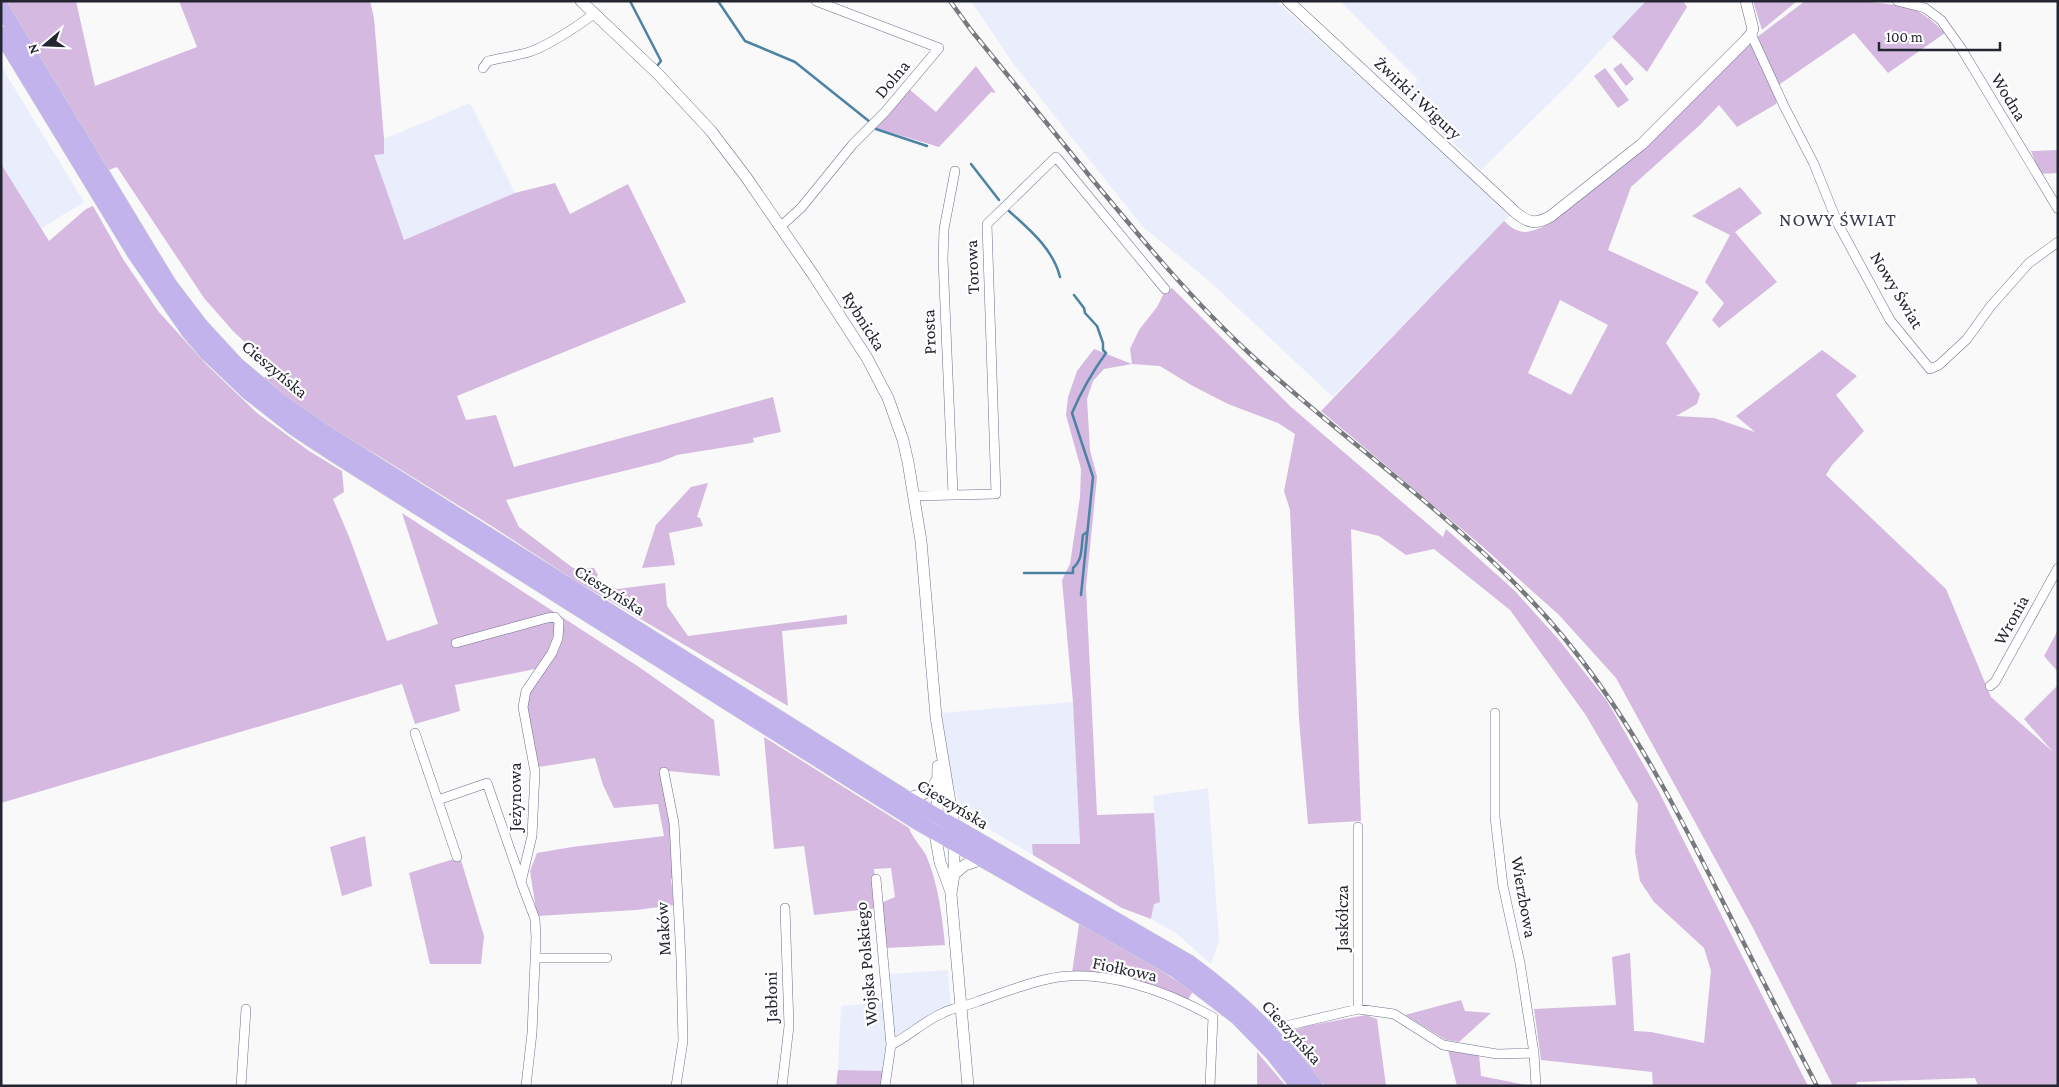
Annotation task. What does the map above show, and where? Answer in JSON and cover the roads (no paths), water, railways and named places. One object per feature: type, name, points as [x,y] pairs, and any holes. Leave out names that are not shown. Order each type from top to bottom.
[{"type":"main road","name":"Cieszyńska","points":[[1,7],[170,284],[195,318],[236,364],[281,402],[364,457],[906,798],[1171,950],[1221,986],[1275,1036],[1315,1086]]},
{"type":"main road","name":"Cieszyńska","points":[[1,34],[160,293],[206,352],[248,392],[294,428],[336,455],[935,833],[1177,971],[1237,1017],[1273,1054],[1298,1086]]},
{"type":"street","name":"Rybnicka","points":[[581,1],[658,74],[709,128],[746,177],[780,227],[844,322],[882,384],[903,440],[914,496],[939,741],[954,826]]},
{"type":"street","name":"Dolna","points":[[780,227],[801,208],[853,144],[885,112],[939,48],[816,1]]},
{"type":"street","name":"Żwirki i Wigury","points":[[1288,1],[1524,220],[1535,223],[1551,216],[1642,144],[1751,34]]},
{"type":"street","name":"Nowy Świat","points":[[1746,1],[1752,23],[1751,34],[1784,106],[1814,164],[1842,230],[1890,320],[1930,368],[1939,365],[1967,339],[1990,307],[2029,262],[2058,242]]},
{"type":"street","name":"Wodna","points":[[1897,1],[1925,8],[1941,20],[1961,48],[2058,209]]},
{"type":"street","points":[[482,68],[488,61],[527,53],[547,44],[594,14]]},
{"type":"street","points":[[1,48],[20,66]]},
{"type":"street","name":"Torowa","points":[[914,496],[996,494],[987,224],[1056,157],[1166,289]]},
{"type":"street","name":"Prosta","points":[[953,494],[943,259],[944,229],[955,171]]},
{"type":"street","name":"Wronia","points":[[1990,686],[1995,682],[2058,568]]},
{"type":"street","name":"Jeżynowa","points":[[456,643],[547,618],[554,617],[559,622],[558,638],[552,654],[526,691],[523,707],[535,772],[532,836],[521,882]]},
{"type":"street","name":"Wierzbowa","points":[[1495,713],[1495,817],[1503,886],[1520,963],[1534,1053],[1536,1086]]},
{"type":"street","points":[[415,733],[457,857]]},
{"type":"street","name":"Rybnicka","points":[[938,817],[939,741]]},
{"type":"street","name":"Maków","points":[[664,772],[674,823],[681,959],[683,1041],[676,1086]]},
{"type":"street","points":[[906,798],[925,795],[933,788],[937,780]]},
{"type":"street","points":[[438,800],[487,783],[535,919],[532,1033],[526,1086]]},
{"type":"street","points":[[938,817],[935,833],[940,862],[952,894]]},
{"type":"street","points":[[954,826],[952,894],[968,1086]]},
{"type":"street","name":"Jaskółcza","points":[[1358,827],[1358,1009]]},
{"type":"street","points":[[954,874],[965,865],[983,859]]},
{"type":"street","name":"Wojska Polskiego","points":[[876,879],[891,1045],[885,1081]]},
{"type":"street","name":"Jabłoni","points":[[782,1086],[789,1026],[785,908]]},
{"type":"street","points":[[535,958],[607,958]]},
{"type":"street","name":"Fiołkowa","points":[[962,1008],[1049,978],[1074,976],[1099,977],[1160,993],[1190,1004],[1213,1017],[1210,1086]]},
{"type":"street","name":"Wojska Polskiego","points":[[891,1045],[943,1012],[962,1008]]},
{"type":"street","points":[[241,1086],[246,1009]]},
{"type":"street","points":[[1275,1036],[1290,1025],[1358,1009],[1394,1014],[1444,1045],[1497,1054],[1534,1053]]},
{"type":"waterway","points":[[630,1],[661,61],[657,66]]},
{"type":"waterway","points":[[718,1],[745,41],[795,62],[870,122]]},
{"type":"waterway","points":[[876,129],[927,146]]},
{"type":"waterway","points":[[971,164],[999,200]]},
{"type":"waterway","points":[[1009,211],[1040,241],[1052,258],[1060,277]]},
{"type":"waterway","points":[[1074,295],[1084,308],[1085,313],[1097,326],[1103,343],[1103,350],[1106,353],[1096,367],[1072,413],[1093,477],[1081,595]]},
{"type":"waterway","points":[[1024,573],[1073,573],[1073,568],[1080,557],[1083,535],[1087,532]]},
{"type":"railway","points":[[950,1],[971,30],[1107,197],[1206,311],[1249,353],[1290,389],[1459,530],[1537,607],[1573,649],[1595,678],[1653,769],[1704,864],[1817,1086]]},
{"type":"district","name":"NOWY ŚWIAT","points":[[1838,219]]}]
